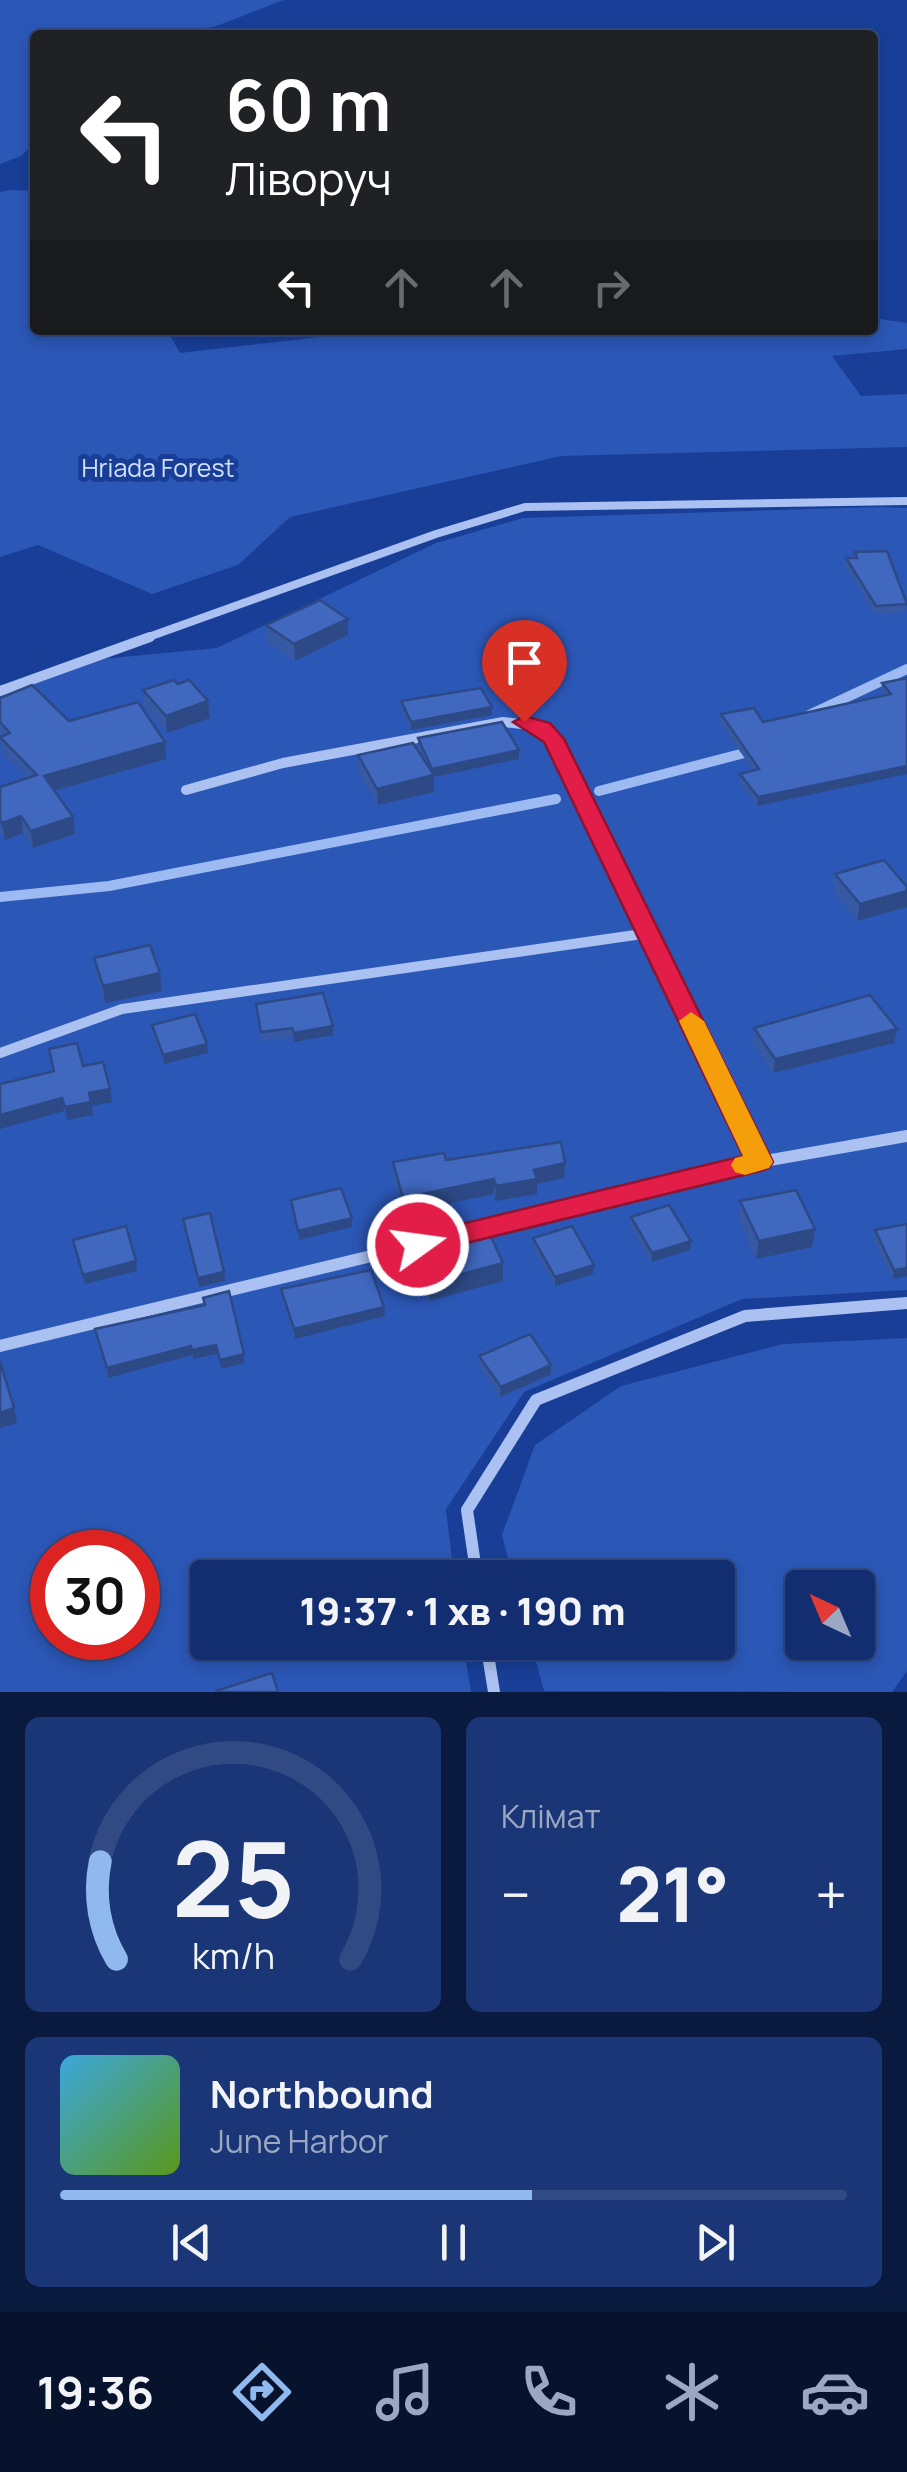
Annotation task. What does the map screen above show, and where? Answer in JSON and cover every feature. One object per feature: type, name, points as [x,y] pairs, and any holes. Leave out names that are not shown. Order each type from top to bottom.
[{"type":"street","points":[[0,691],[436,534],[525,506],[907,501]]},
{"type":"street","points":[[186,790],[284,763],[503,722],[524,722],[542,728],[554,739],[760,1162]]},
{"type":"street","points":[[0,1052],[122,1009],[649,933]]},
{"type":"street","points":[[0,1346],[760,1162],[907,1136]]},
{"type":"street","points":[[474,1560],[467,1510],[536,1400],[744,1316],[907,1304]]},
{"type":"street","points":[[489,1660],[494,1692]]},
{"type":"green space","points":[[0,0],[284,0],[214,27],[30,30],[30,148],[21,156],[0,164]]},
{"type":"green space","name":"Hriada Forest","points":[[30,191],[30,335],[170,335],[180,353],[338,335],[878,335],[878,319],[907,323],[907,349],[832,356],[861,396],[907,394],[907,447],[561,456],[290,517],[238,565],[152,594],[38,545],[0,557],[0,192]]},
{"type":"green space","points":[[907,508],[907,1290],[742,1299],[524,1392],[446,1509],[452,1560],[190,1560],[190,1660],[466,1660],[471,1692],[0,1692],[0,685],[102,659],[217,648],[436,543],[523,518]]},
{"type":"green space","points":[[907,1338],[907,1671],[892,1692],[544,1691],[536,1660],[735,1660],[735,1560],[509,1560],[502,1535],[535,1445],[621,1386],[783,1344]]},
{"type":"building","points":[[887,551],[907,604],[876,606],[846,558],[857,558],[855,552]]},
{"type":"building","points":[[320,600],[348,619],[294,644],[266,625]]},
{"type":"building","points":[[907,678],[907,766],[758,797],[740,774],[759,769],[721,714],[754,708],[763,722],[891,694],[882,683]]},
{"type":"building","points":[[174,680],[178,684],[189,680],[208,701],[166,716],[143,690]]},
{"type":"building","points":[[32,685],[69,721],[138,702],[165,742],[44,776],[73,817],[31,831],[21,816],[2,823],[0,820],[0,787],[37,775],[0,737],[10,733],[0,722],[0,698]]},
{"type":"building","points":[[481,688],[492,707],[411,722],[401,701]]},
{"type":"building","points":[[502,722],[519,750],[432,769],[418,738]]},
{"type":"building","points":[[413,743],[434,775],[377,789],[358,755]]},
{"type":"building","points":[[884,860],[907,891],[860,904],[835,874]]},
{"type":"building","points":[[150,945],[160,973],[103,986],[94,958]]},
{"type":"building","points":[[323,993],[333,1026],[294,1033],[292,1028],[261,1032],[256,1004]]},
{"type":"building","points":[[870,995],[897,1029],[775,1059],[754,1028]]},
{"type":"building","points":[[195,1014],[207,1044],[163,1055],[152,1025]]},
{"type":"building","points":[[77,1043],[83,1066],[103,1062],[110,1089],[89,1093],[91,1102],[65,1107],[62,1098],[0,1115],[0,1084],[54,1071],[49,1049]]},
{"type":"building","points":[[561,1142],[565,1163],[534,1170],[537,1179],[496,1186],[494,1179],[403,1198],[393,1162],[444,1153],[446,1160]]},
{"type":"building","points":[[341,1188],[352,1218],[298,1231],[291,1200]]},
{"type":"building","points":[[796,1190],[815,1229],[759,1241],[740,1201]]},
{"type":"building","points":[[669,1205],[691,1241],[652,1253],[631,1217]]},
{"type":"building","points":[[210,1213],[224,1272],[198,1278],[183,1219]]},
{"type":"building","points":[[907,1224],[907,1268],[894,1270],[875,1230]]},
{"type":"building","points":[[126,1226],[136,1261],[83,1275],[73,1240]]},
{"type":"building","points":[[572,1226],[594,1265],[555,1277],[533,1238]]},
{"type":"building","points":[[488,1230],[503,1263],[429,1283],[419,1249]]},
{"type":"building","points":[[371,1270],[384,1307],[294,1329],[281,1289]]},
{"type":"building","points":[[229,1291],[244,1354],[220,1360],[216,1345],[192,1350],[191,1346],[107,1368],[95,1329],[205,1305],[203,1298]]},
{"type":"building","points":[[530,1334],[551,1365],[501,1387],[479,1356]]},
{"type":"building","points":[[0,1361],[14,1408],[0,1413]]},
{"type":"building","points":[[272,1673],[278,1692],[216,1692],[216,1691]]},
{"type":"waterway","points":[[809,715],[907,669]]},
{"type":"waterway","points":[[599,791],[752,751]]},
{"type":"waterway","points":[[0,897],[109,886],[556,799]]},
{"type":"slow traffic","points":[[691,1021],[760,1162],[745,1165]]},
{"type":"route","points":[[418,1245],[760,1162],[554,739],[542,728],[524,722]]}]
